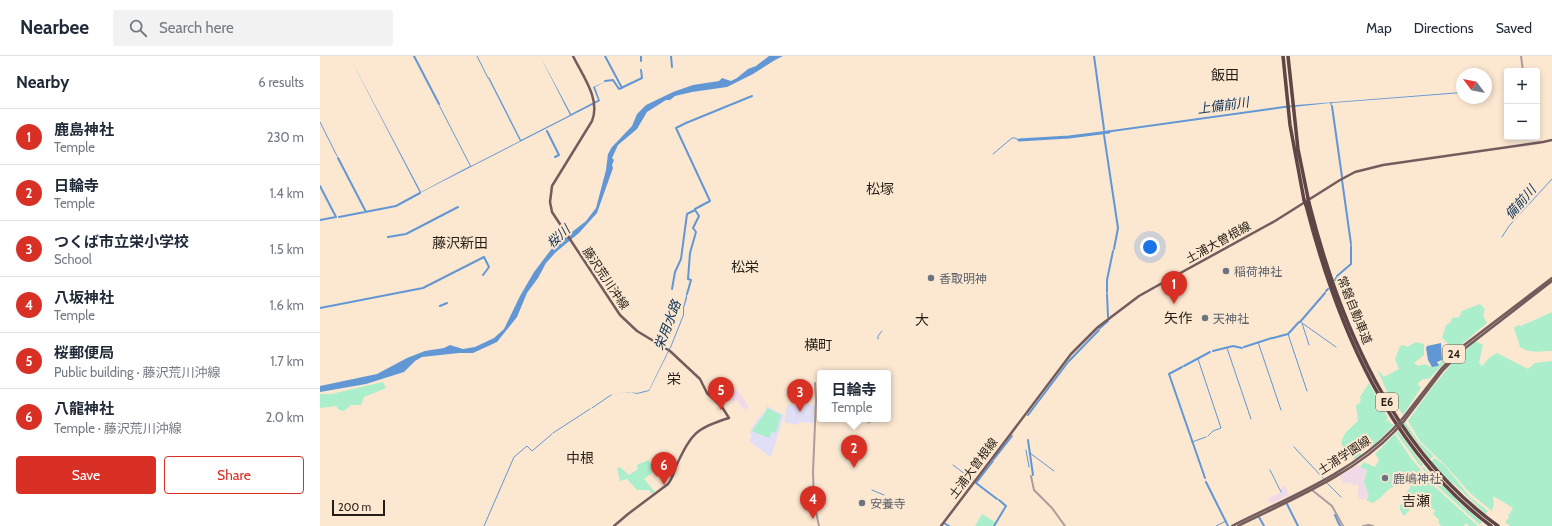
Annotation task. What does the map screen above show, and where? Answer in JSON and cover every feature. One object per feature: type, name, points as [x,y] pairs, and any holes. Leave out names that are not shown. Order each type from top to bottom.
[{"type":"highway","name":"常磐自動車道","points":[[1283,56],[1292,124],[1307,204],[1330,288],[1349,336],[1366,371],[1390,414],[1411,446],[1437,478],[1466,506],[1491,526]]},
{"type":"highway","name":"常磐自動車道","points":[[1288,56],[1289,94]]},
{"type":"highway","name":"常磐自動車道","points":[[1319,248],[1359,347],[1385,398],[1402,426],[1414,444],[1440,475],[1498,526]]},
{"type":"main road","name":"藤沢荒川沖線","points":[[573,56],[594,99],[595,110],[592,121],[552,186],[550,207],[620,315],[637,331],[670,351],[700,379],[707,393],[722,407],[729,418],[705,426],[695,433],[677,464],[672,479],[668,484],[614,526]]},
{"type":"main road","name":"土浦大曽根線","points":[[940,526],[1071,354],[1098,327],[1140,296],[1175,275],[1275,221],[1355,172],[1383,165],[1552,140]]},
{"type":"main road","name":"土浦学園線","points":[[1403,420],[1442,368],[1458,351],[1479,333],[1552,278]]},
{"type":"main road","name":"土浦学園線","points":[[1238,526],[1334,477],[1360,461],[1394,430],[1443,370],[1464,349],[1552,281]]},
{"type":"main road","name":"土浦学園線","points":[[1232,526],[1346,467],[1373,448],[1394,430]]},
{"type":"street","points":[[1521,56],[1523,68]]},
{"type":"street","points":[[815,383],[816,400],[813,472],[814,503],[819,526]]},
{"type":"street","points":[[1031,476],[1034,490],[1052,508],[1064,526]]},
{"type":"street","points":[[1311,489],[1332,506],[1343,526]]},
{"type":"street","points":[[1363,526],[1373,526]]},
{"type":"shaded area","points":[[734,388],[742,396],[749,407],[744,410],[737,400],[733,402],[729,398],[733,394],[732,390]]},
{"type":"shaded area","points":[[800,404],[815,405],[813,423],[799,422],[798,425],[784,422],[787,405],[799,406]]},
{"type":"shaded area","points":[[767,406],[784,415],[770,457],[749,441],[752,436],[749,434],[752,428]]},
{"type":"shaded area","points":[[1358,465],[1367,470],[1364,482],[1369,496],[1362,500],[1359,498],[1357,490],[1359,489],[1358,484],[1353,486],[1352,483],[1347,482],[1342,484],[1340,476]]},
{"type":"shaded area","points":[[1285,486],[1289,495],[1271,504],[1268,499],[1281,492],[1280,489]]},
{"type":"green space","points":[[1480,304],[1485,309],[1483,315],[1487,323],[1462,344],[1429,379],[1420,381],[1418,384],[1421,388],[1403,415],[1388,394],[1377,369],[1384,377],[1399,369],[1395,359],[1400,346],[1404,345],[1407,347],[1416,342],[1424,344],[1424,355],[1414,363],[1418,366],[1425,364],[1431,367],[1438,366],[1449,345],[1442,338],[1446,325],[1451,322],[1452,318],[1459,317],[1462,311]]},
{"type":"green space","points":[[1552,312],[1552,351],[1539,352],[1520,347],[1514,328],[1518,325],[1521,326]]},
{"type":"green space","points":[[1475,341],[1483,345],[1479,363],[1482,366],[1489,358],[1497,353],[1528,369],[1535,363],[1552,361],[1552,526],[1510,526],[1505,522],[1509,518],[1508,516],[1513,508],[1493,496],[1494,504],[1492,511],[1470,493],[1446,466],[1420,441],[1408,421],[1449,367]]},
{"type":"green space","points":[[383,382],[386,388],[364,397],[361,405],[351,405],[344,411],[339,410],[336,406],[320,408],[320,394],[331,394]]},
{"type":"green space","points":[[1369,383],[1388,418],[1385,422],[1389,420],[1390,423],[1394,425],[1372,447],[1368,443],[1359,448],[1361,455],[1354,459],[1341,444],[1345,434],[1358,421],[1356,405],[1359,404],[1361,400],[1360,397]]},
{"type":"green space","points":[[767,408],[781,415],[776,433],[772,432],[769,438],[752,431],[763,417]]},
{"type":"green space","points":[[1405,422],[1418,441],[1434,456],[1430,459],[1403,424]]},
{"type":"green space","points":[[1398,431],[1423,465],[1421,467],[1396,433]]},
{"type":"green space","points":[[1395,434],[1410,457],[1434,486],[1478,526],[1469,526],[1466,523],[1464,526],[1441,526],[1438,522],[1439,520],[1433,514],[1435,510],[1418,501],[1404,516],[1400,510],[1400,505],[1407,503],[1409,499],[1406,493],[1411,486],[1403,482],[1389,489],[1373,503],[1366,500],[1369,496],[1364,482],[1367,470],[1360,467],[1364,462],[1375,467],[1379,460],[1375,454]]},
{"type":"green space","points":[[1435,458],[1445,466],[1470,497],[1488,511],[1486,514],[1454,484],[1451,483],[1431,461]]},
{"type":"green space","points":[[648,460],[656,470],[644,479],[655,492],[652,494],[649,490],[637,490],[627,479],[620,481],[617,468],[620,467],[629,475],[638,469],[637,465]]},
{"type":"green space","points":[[1424,467],[1432,477],[1435,478],[1462,505],[1482,522],[1480,525],[1436,485],[1422,468]]},
{"type":"green space","points":[[982,514],[995,522],[993,526],[975,526]]},
{"type":"water","points":[[349,56],[421,192],[470,166],[438,104],[471,166],[520,141],[488,78],[489,77],[521,140],[570,115],[540,56],[571,114],[598,100],[593,87],[607,81],[595,87],[600,101],[420,193]]},
{"type":"water","points":[[769,56],[783,56],[753,74],[727,87],[675,96],[647,112],[637,129],[618,145],[612,158],[614,160],[612,165],[613,168],[597,213],[579,233],[556,252],[546,263],[538,278],[527,293],[517,317],[497,342],[473,353],[422,357],[415,361],[404,372],[366,384],[320,392],[320,386],[377,374],[407,358],[425,351],[444,348],[450,345],[463,349],[475,347],[494,338],[504,329],[520,296],[534,272],[553,247],[586,221],[596,208],[606,170],[608,154],[612,147],[632,126],[637,114],[646,105],[673,92],[693,85],[719,81],[722,78],[731,81],[748,69],[756,66]]},
{"type":"water","points":[[1456,92],[1332,103],[1331,106],[1330,103],[1284,108],[1105,133],[1105,131],[1284,106]]},
{"type":"water","points":[[687,292],[684,315],[672,345],[649,391],[637,394],[630,392],[637,393],[649,390],[671,345],[683,315]]},
{"type":"water","points":[[1441,343],[1442,360],[1437,362],[1439,365],[1438,366],[1432,367],[1428,360],[1426,348],[1427,346]]},
{"type":"waterway","points":[[414,56],[439,104]]},
{"type":"waterway","points":[[477,56],[488,78]]},
{"type":"waterway","points":[[605,56],[622,88]]},
{"type":"waterway","points":[[641,56],[641,61]]},
{"type":"waterway","points":[[671,56],[672,67]]},
{"type":"waterway","points":[[1094,56],[1104,129]]},
{"type":"waterway","points":[[605,81],[613,80],[619,89],[642,78],[641,70]]},
{"type":"waterway","name":"栄用水路","points":[[695,209],[710,201],[676,128],[752,96]]},
{"type":"waterway","points":[[1332,106],[1342,177]]},
{"type":"waterway","points":[[320,122],[337,156]]},
{"type":"waterway","points":[[547,131],[559,155],[555,157]]},
{"type":"waterway","name":"上備前川","points":[[1019,140],[1069,137],[1109,132]]},
{"type":"waterway","points":[[1104,135],[1118,228],[1114,249]]},
{"type":"waterway","name":"上備前川","points":[[993,154],[1012,138],[1019,140]]},
{"type":"waterway","points":[[338,158],[366,212]]},
{"type":"waterway","name":"備前川","points":[[1502,237],[1509,226],[1552,179]]},
{"type":"waterway","points":[[1342,180],[1351,244]]},
{"type":"waterway","points":[[320,186],[336,217],[320,220]]},
{"type":"waterway","points":[[339,217],[396,206],[420,193]]},
{"type":"waterway","points":[[388,237],[406,234],[458,207]]},
{"type":"waterway","points":[[672,289],[675,272],[681,259],[687,214],[695,210]]},
{"type":"waterway","name":"栄用水路","points":[[687,294],[691,280],[688,279],[690,253],[696,232],[693,228],[699,216],[695,210]]},
{"type":"waterway","points":[[1337,276],[1351,264],[1351,246]]},
{"type":"waterway","points":[[1107,292],[1107,280],[1113,251]]},
{"type":"waterway","points":[[320,308],[423,288],[484,257],[489,267],[483,275]]},
{"type":"waterway","points":[[1300,322],[1325,293]]},
{"type":"waterway","points":[[1107,294],[1108,317]]},
{"type":"waterway","points":[[440,306],[447,303]]},
{"type":"waterway","points":[[1100,328],[1108,321]]},
{"type":"waterway","points":[[1273,338],[1288,334],[1299,322]]},
{"type":"waterway","points":[[1302,323],[1336,347]]},
{"type":"waterway","points":[[1302,323],[1309,345]]},
{"type":"waterway","points":[[1069,361],[1099,330]]},
{"type":"waterway","points":[[878,339],[878,336],[882,331]]},
{"type":"waterway","points":[[1288,334],[1307,391]]},
{"type":"waterway","points":[[1244,347],[1272,338]]},
{"type":"waterway","points":[[1258,342],[1281,410]]},
{"type":"waterway","points":[[1213,351],[1233,346],[1242,348]]},
{"type":"waterway","points":[[1227,348],[1251,419]]},
{"type":"waterway","points":[[1184,366],[1210,352]]},
{"type":"waterway","points":[[1198,359],[1221,428],[1213,431],[1208,436]]},
{"type":"waterway","points":[[1028,415],[1068,362]]},
{"type":"waterway","points":[[1182,367],[1169,374],[1205,478]]},
{"type":"waterway","points":[[592,408],[611,395]]},
{"type":"waterway","points":[[553,433],[590,409]]},
{"type":"waterway","points":[[484,526],[514,457],[527,446],[532,451],[552,434]]},
{"type":"waterway","points":[[994,459],[1012,436]]},
{"type":"waterway","points":[[1192,442],[1206,437]]},
{"type":"waterway","points":[[1028,440],[1033,475]]},
{"type":"waterway","points":[[1294,447],[1323,478]]},
{"type":"waterway","points":[[1026,450],[1029,467]]},
{"type":"waterway","points":[[1030,453],[1054,471]]},
{"type":"waterway","points":[[993,461],[976,483],[997,499]]},
{"type":"waterway","points":[[953,465],[973,480]]},
{"type":"waterway","points":[[1270,470],[1281,492]]},
{"type":"waterway","points":[[1206,482],[1228,526]]},
{"type":"waterway","points":[[1327,483],[1341,497]]},
{"type":"waterway","points":[[872,490],[884,495]]},
{"type":"waterway","points":[[994,526],[1006,506],[999,500]]},
{"type":"waterway","points":[[1287,504],[1298,526]]},
{"type":"waterway","points":[[1335,515],[1339,524]]},
{"type":"waterway","points":[[1259,517],[1264,526]]},
{"type":"waterway","points":[[1216,526],[1226,521]]},
{"type":"waterway","points":[[944,523],[949,526]]},
{"type":"place","name":"稲荷神社","points":[[1226,271]]},
{"type":"place","name":"香取明神","points":[[931,278]]},
{"type":"place","name":"鹿島神社","points":[[1174,304]]},
{"type":"place","name":"天神社","points":[[1205,318]]},
{"type":"place","name":"桜郵便局","points":[[721,410]]},
{"type":"place","name":"つくば市立栄小学校","points":[[800,412]]},
{"type":"place","name":"日輪寺","points":[[854,468]]},
{"type":"place","name":"鹿嶋神社","points":[[1385,478]]},
{"type":"place","name":"八龍神社","points":[[664,485]]},
{"type":"place","name":"安養寺","points":[[862,503]]},
{"type":"place","name":"八坂神社","points":[[813,519]]},
{"type":"district","name":"飯田","points":[[1225,75]]},
{"type":"district","name":"松塚","points":[[880,189]]},
{"type":"district","name":"藤沢新田","points":[[460,243]]},
{"type":"district","name":"松栄","points":[[745,267]]},
{"type":"district","name":"矢作","points":[[1178,318]]},
{"type":"district","name":"大","points":[[922,320]]},
{"type":"district","name":"横町","points":[[818,345]]},
{"type":"district","name":"栄","points":[[674,379]]},
{"type":"district","name":"中根","points":[[580,458]]},
{"type":"district","name":"吉瀬","points":[[1416,501]]},
{"type":"water label","name":"桜川","points":[[558,236]]}]
